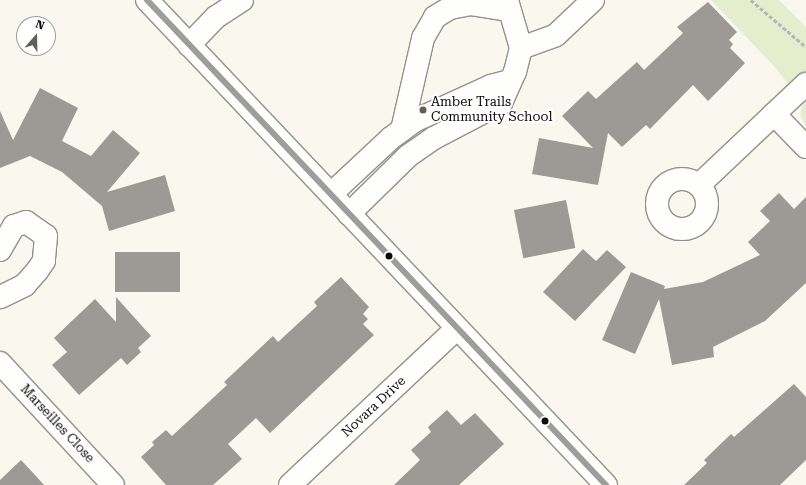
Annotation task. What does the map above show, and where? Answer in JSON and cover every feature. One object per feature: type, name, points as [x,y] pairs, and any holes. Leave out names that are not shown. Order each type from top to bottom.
[{"type":"street","points":[[147,0],[606,485]]},
{"type":"street","points":[[189,45],[216,17],[242,0]]},
{"type":"street","points":[[521,48],[556,35],[593,0]]},
{"type":"street","points":[[349,214],[408,156],[434,138],[501,103],[521,48],[508,5],[470,4],[450,8],[435,17],[423,38],[402,130]]},
{"type":"street","points":[[331,194],[402,130],[430,113],[491,86],[510,81]]},
{"type":"street","points":[[699,185],[806,84]]},
{"type":"street","points":[[774,114],[806,147]]},
{"type":"street","points":[[0,250],[14,226],[26,222],[46,236],[44,261],[37,271],[25,285],[0,297]]},
{"type":"street","name":"Novara Drive","points":[[290,485],[457,328]]},
{"type":"street","name":"Marseilles Close","points":[[0,363],[113,485]]},
{"type":"path","points":[[751,0],[806,47]]},
{"type":"green space","points":[[711,0],[779,0],[806,27],[806,127],[800,115],[803,102],[773,65]]},
{"type":"building","points":[[708,2],[737,32],[729,40],[733,44],[730,48],[745,63],[708,101],[693,85],[650,129],[646,125],[622,147],[608,133],[598,185],[532,174],[539,138],[593,148],[562,116],[588,91],[596,99],[637,62],[644,70],[683,33],[677,27]]},
{"type":"building","points":[[40,88],[78,108],[62,141],[91,156],[113,130],[140,153],[107,192],[165,175],[175,211],[109,231],[102,206],[62,172],[30,156],[0,168],[0,111],[13,140]]},
{"type":"building","points":[[779,193],[794,209],[806,197],[806,283],[765,321],[713,347],[714,357],[672,365],[659,299],[635,354],[602,340],[631,272],[665,286],[664,289],[703,282],[760,255],[748,242],[770,221],[760,211]]},
{"type":"building","points":[[566,200],[575,248],[523,258],[514,210]]},
{"type":"building","points":[[583,249],[596,261],[607,250],[626,267],[575,321],[543,292]]},
{"type":"building","points":[[115,252],[180,252],[180,292],[115,292]]},
{"type":"building","points":[[341,277],[369,307],[363,314],[368,319],[363,324],[374,335],[270,433],[256,418],[228,444],[242,459],[213,485],[166,485],[141,457],[154,445],[152,442],[166,430],[172,436],[227,385],[224,382],[273,336],[278,342],[317,306],[314,302]]},
{"type":"building","points":[[116,297],[151,336],[138,348],[141,352],[127,365],[121,358],[79,395],[52,365],[67,352],[54,338],[95,299],[116,322]]},
{"type":"building","points":[[794,384],[806,397],[806,460],[780,485],[684,485],[707,463],[704,460],[731,434],[734,437]]},
{"type":"building","points":[[447,410],[461,425],[475,413],[504,444],[459,485],[394,485],[420,460],[411,450],[431,432],[428,427]]},
{"type":"building","points":[[21,460],[44,485],[0,485],[0,480]]},
{"type":"transit line","points":[[147,0],[606,485]]},
{"type":"place","name":"Amber Trails Community School","points":[[423,110]]}]
